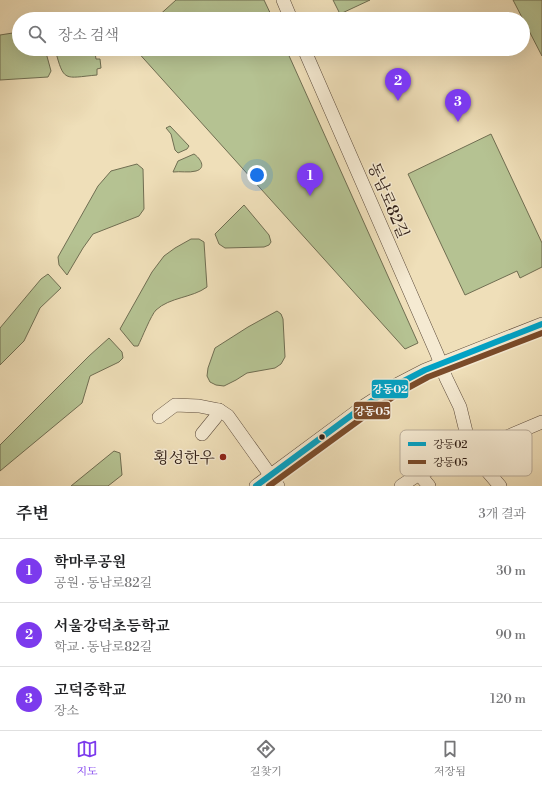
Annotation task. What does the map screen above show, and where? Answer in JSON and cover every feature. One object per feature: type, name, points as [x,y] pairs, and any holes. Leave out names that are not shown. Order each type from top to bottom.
[{"type":"street","points":[[283,0],[288,12]]},
{"type":"street","name":"동남로82길","points":[[307,56],[460,407],[466,430]]},
{"type":"street","points":[[256,486],[364,406],[398,384],[425,370],[441,365],[542,324]]},
{"type":"street","points":[[159,417],[175,405],[199,406],[219,410],[228,416],[278,486]]},
{"type":"street","points":[[202,434],[215,418],[219,410]]},
{"type":"street","points":[[526,430],[541,424]]},
{"type":"street","points":[[401,486],[415,476]]},
{"type":"street","points":[[420,476],[429,486]]},
{"type":"street","points":[[491,476],[500,486]]},
{"type":"green space","points":[[176,0],[264,0],[270,12],[163,12]]},
{"type":"green space","points":[[333,0],[370,0],[344,12],[339,12]]},
{"type":"green space","points":[[513,0],[542,0],[542,56],[530,33],[530,12],[519,12]]},
{"type":"green space","points":[[12,33],[12,56],[47,56],[51,71],[48,77],[0,80],[0,35]]},
{"type":"green space","points":[[57,56],[96,56],[96,59],[100,59],[101,68],[97,69],[97,75],[72,77],[67,76],[61,68]]},
{"type":"green space","points":[[141,56],[289,56],[418,343],[405,349]]},
{"type":"green space","points":[[170,126],[189,146],[187,149],[178,153],[175,150],[171,134],[166,128]]},
{"type":"green space","points":[[491,134],[542,243],[542,267],[520,278],[517,271],[465,295],[408,174]]},
{"type":"green space","points":[[194,154],[202,165],[199,170],[190,172],[173,172],[178,161]]},
{"type":"green space","points":[[137,164],[143,169],[144,209],[139,216],[93,234],[67,275],[59,265],[58,257],[98,186],[111,171]]},
{"type":"green space","points":[[244,205],[269,235],[271,242],[269,245],[264,247],[225,248],[219,244],[215,234]]},
{"type":"green space","points":[[191,239],[199,239],[204,242],[207,287],[201,291],[168,302],[156,310],[149,321],[138,346],[134,346],[120,329],[152,272],[164,256]]},
{"type":"green space","points":[[48,274],[61,288],[40,308],[24,341],[0,365],[0,328],[41,279]]},
{"type":"green space","points":[[277,311],[281,314],[283,319],[285,357],[281,364],[275,368],[247,373],[224,386],[216,385],[210,382],[207,376],[208,368],[215,348]]},
{"type":"green space","points":[[109,338],[122,352],[123,358],[119,362],[90,376],[82,403],[0,471],[0,445]]},
{"type":"green space","points":[[114,451],[120,453],[122,475],[108,486],[71,486]]},
{"type":"transit line","name":"강동02","points":[[256,486],[364,406],[398,384],[425,370],[542,324]]},
{"type":"transit line","name":"강동05","points":[[269,486],[369,413],[402,391],[428,377],[542,333]]},
{"type":"place","name":"서울강덕초등학교","points":[[398,101]]},
{"type":"place","name":"고덕중학교","points":[[458,122]]},
{"type":"place","name":"학마루공원","points":[[310,196]]},
{"type":"place","name":"횡성한우","points":[[223,457]]}]
